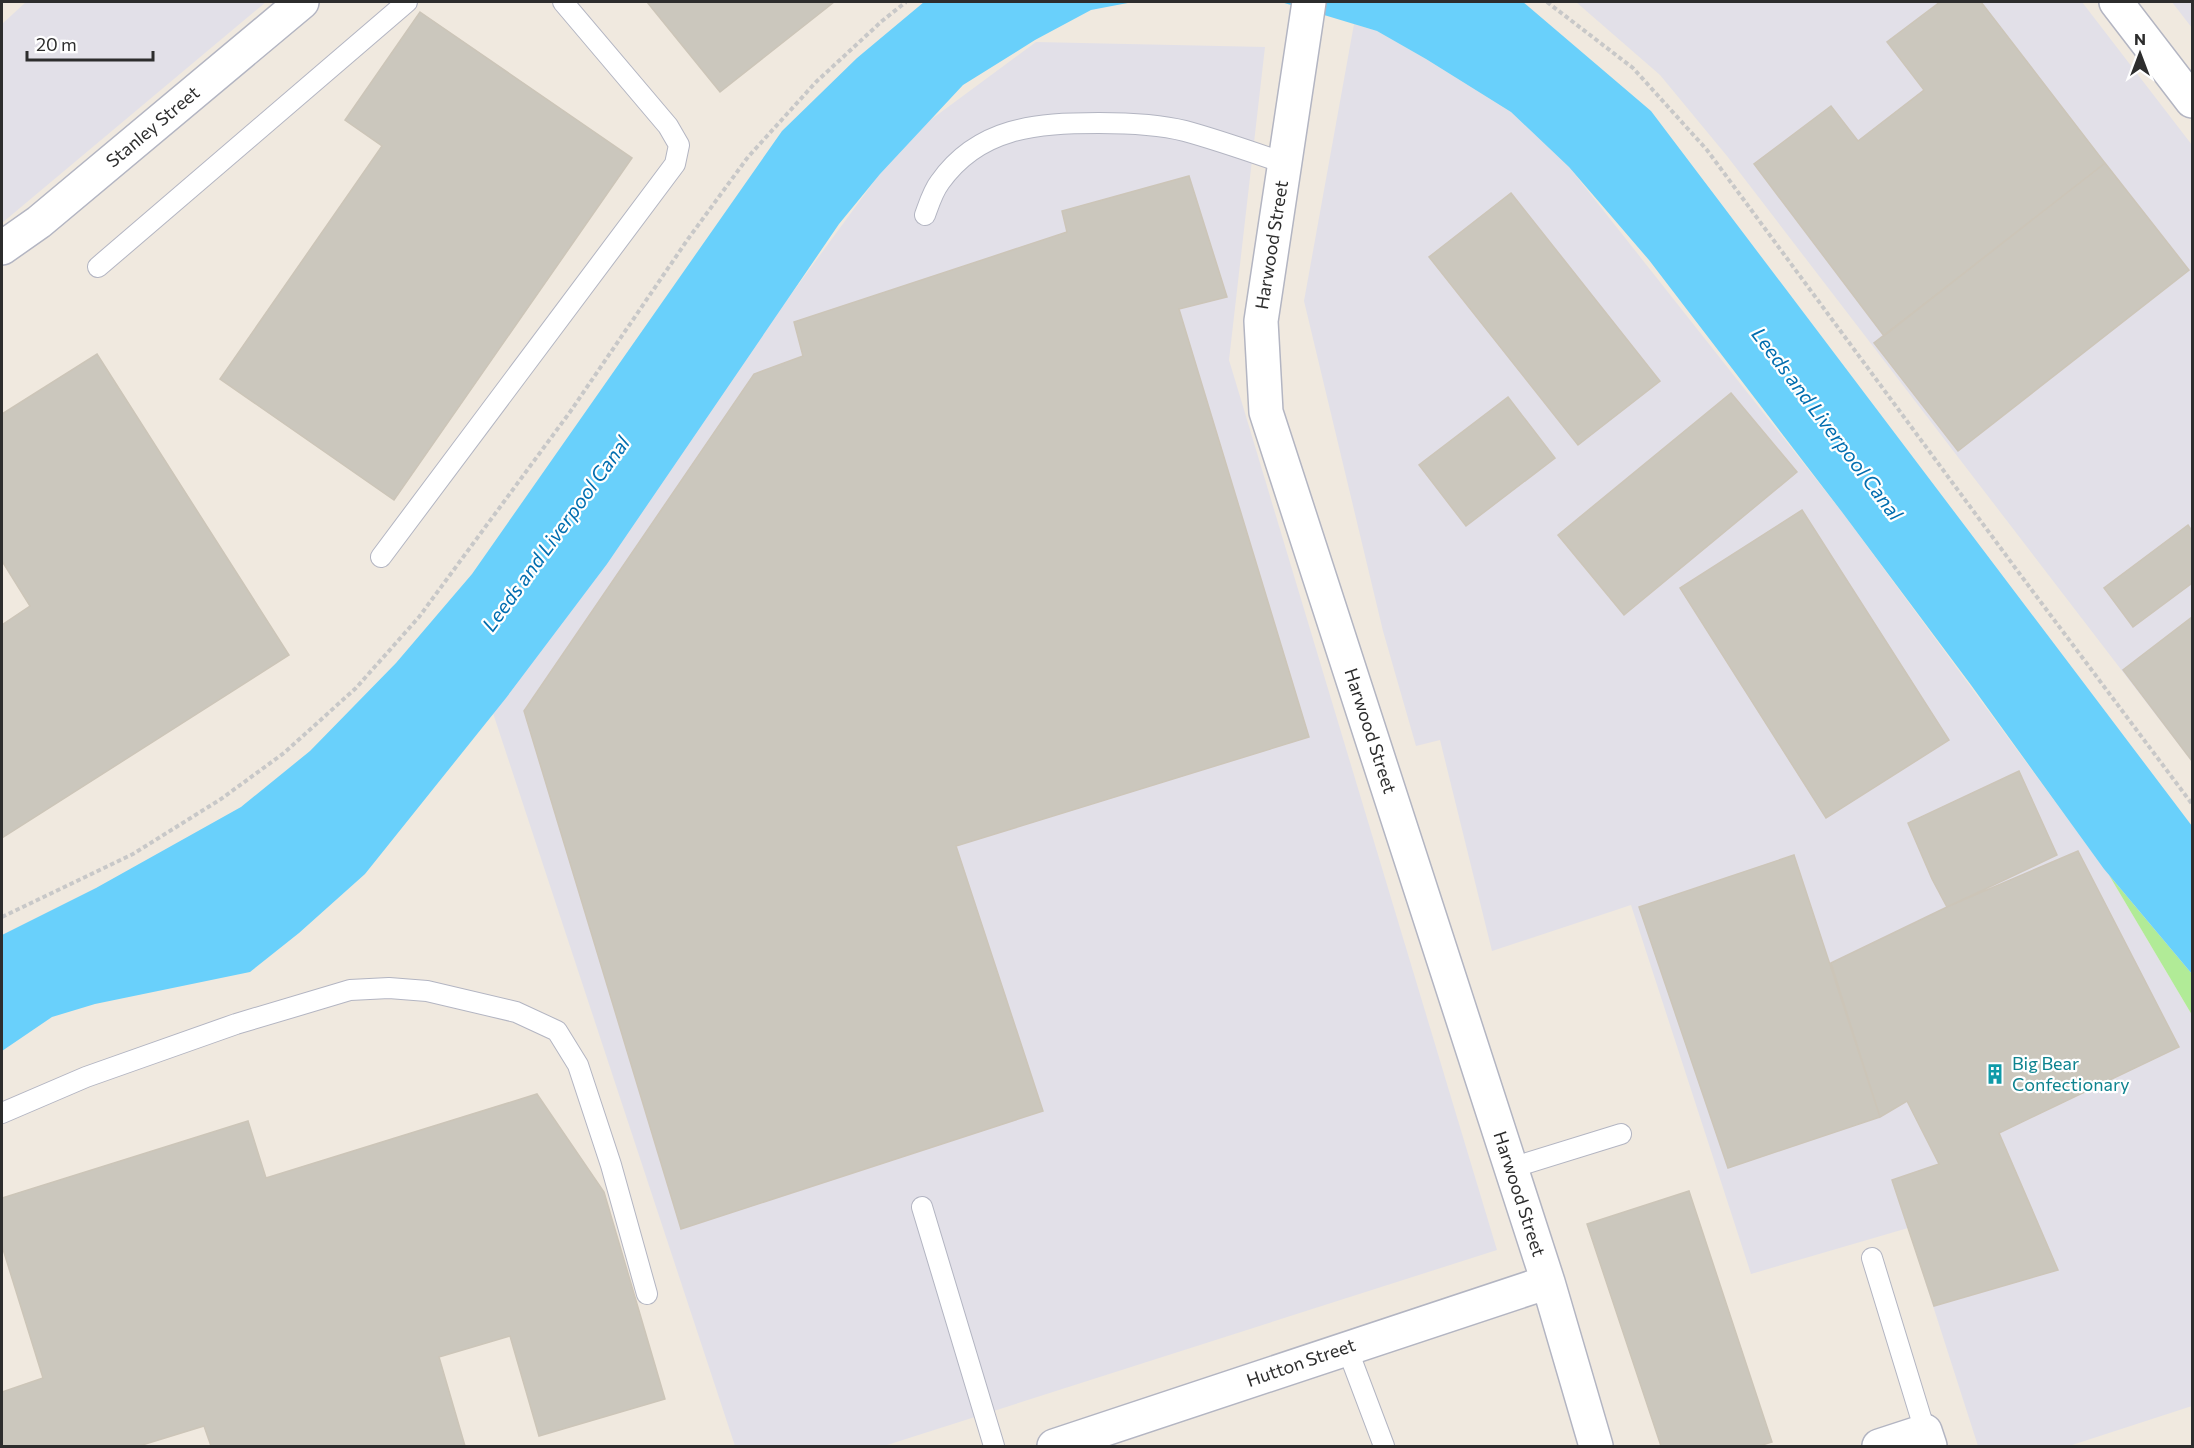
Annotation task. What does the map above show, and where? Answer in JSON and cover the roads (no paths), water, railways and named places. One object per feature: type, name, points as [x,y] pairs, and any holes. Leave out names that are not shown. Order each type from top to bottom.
[{"type":"street","name":"Stanley Street","points":[[2,248],[39,222],[302,2]]},
{"type":"street","name":"Harwood Street","points":[[1309,2],[1261,321],[1266,412],[1548,1282],[1596,1446]]},
{"type":"street","points":[[2116,2],[2193,101]]},
{"type":"street","name":"Hutton Street","points":[[1054,1446],[1108,1438],[1347,1348],[1548,1282]]},
{"type":"street","points":[[1880,1446],[1927,1439]]},
{"type":"lane","points":[[98,267],[407,2]]},
{"type":"lane","points":[[381,557],[675,164],[679,146],[668,126],[563,2]]},
{"type":"lane","points":[[925,215],[939,183],[962,158],[994,137],[1030,126],[1061,123],[1128,123],[1156,126],[1184,131],[1284,163]]},
{"type":"lane","points":[[2,1113],[86,1077],[236,1024],[350,990],[388,988],[427,991],[516,1012],[557,1031],[578,1065],[647,1294]]},
{"type":"lane","points":[[1511,1168],[1621,1134]]},
{"type":"lane","points":[[922,1207],[994,1446]]},
{"type":"lane","points":[[1872,1258],[1927,1439]]},
{"type":"lane","points":[[1347,1348],[1384,1446]]},
{"type":"water","name":"Leeds and Liverpool Canal","points":[[924,2],[1133,2],[1091,10],[1035,40],[963,85],[880,174],[839,224],[607,564],[506,698],[365,874],[299,933],[250,972],[95,1004],[52,1017],[2,1051],[2,935],[96,888],[241,807],[310,751],[396,663],[472,574],[782,131],[857,58]]},
{"type":"water","name":"Leeds and Liverpool Canal","points":[[1281,2],[1523,2],[1651,111],[2192,826],[2192,974],[2104,869],[1842,512],[1649,260],[1569,167],[1511,112],[1426,59],[1377,31]]},
{"type":"place","name":"Big Bear Confectionary","points":[[1995,1074]]}]
